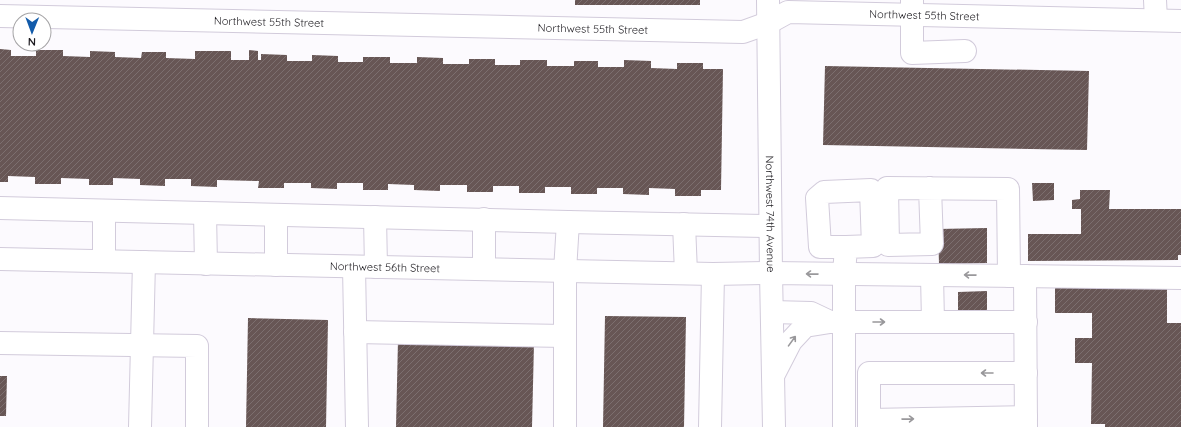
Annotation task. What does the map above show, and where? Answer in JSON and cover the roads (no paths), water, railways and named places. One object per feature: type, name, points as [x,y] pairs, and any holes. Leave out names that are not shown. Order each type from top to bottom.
[{"type":"street","name":"Northwest 74th Avenue","points":[[768,0],[774,427]]},
{"type":"street","name":"Northwest 55th Street","points":[[0,16],[743,32],[768,23],[788,12],[856,7],[1155,10],[1181,21]]},
{"type":"street","points":[[912,8],[912,53],[965,51]]},
{"type":"street","points":[[930,188],[1008,189],[1017,276],[1026,322],[1026,373],[1026,422],[869,423],[869,373],[1026,373]]},
{"type":"street","points":[[0,208],[770,226]]},
{"type":"street","points":[[104,211],[104,261]]},
{"type":"street","points":[[205,213],[206,264]]},
{"type":"street","points":[[276,215],[276,265]]},
{"type":"street","points":[[375,217],[376,267]]},
{"type":"street","points":[[484,219],[484,269]]},
{"type":"street","points":[[565,427],[565,271],[568,222]]},
{"type":"street","points":[[684,224],[686,273]]},
{"type":"street","points":[[844,427],[837,322],[844,274],[846,247]]},
{"type":"street","name":"Northwest 56th Street","points":[[0,259],[713,274],[771,273],[1181,278]]},
{"type":"street","points":[[140,427],[144,262]]},
{"type":"street","points":[[354,266],[357,427]]},
{"type":"street","points":[[710,427],[713,274]]},
{"type":"street","points":[[932,275],[933,322]]},
{"type":"street","points":[[772,312],[811,313],[837,322]]},
{"type":"street","points":[[773,375],[791,341],[805,326],[837,322],[1026,322]]},
{"type":"street","points":[[356,332],[565,336]]},
{"type":"street","points":[[0,343],[197,346],[197,427]]}]
